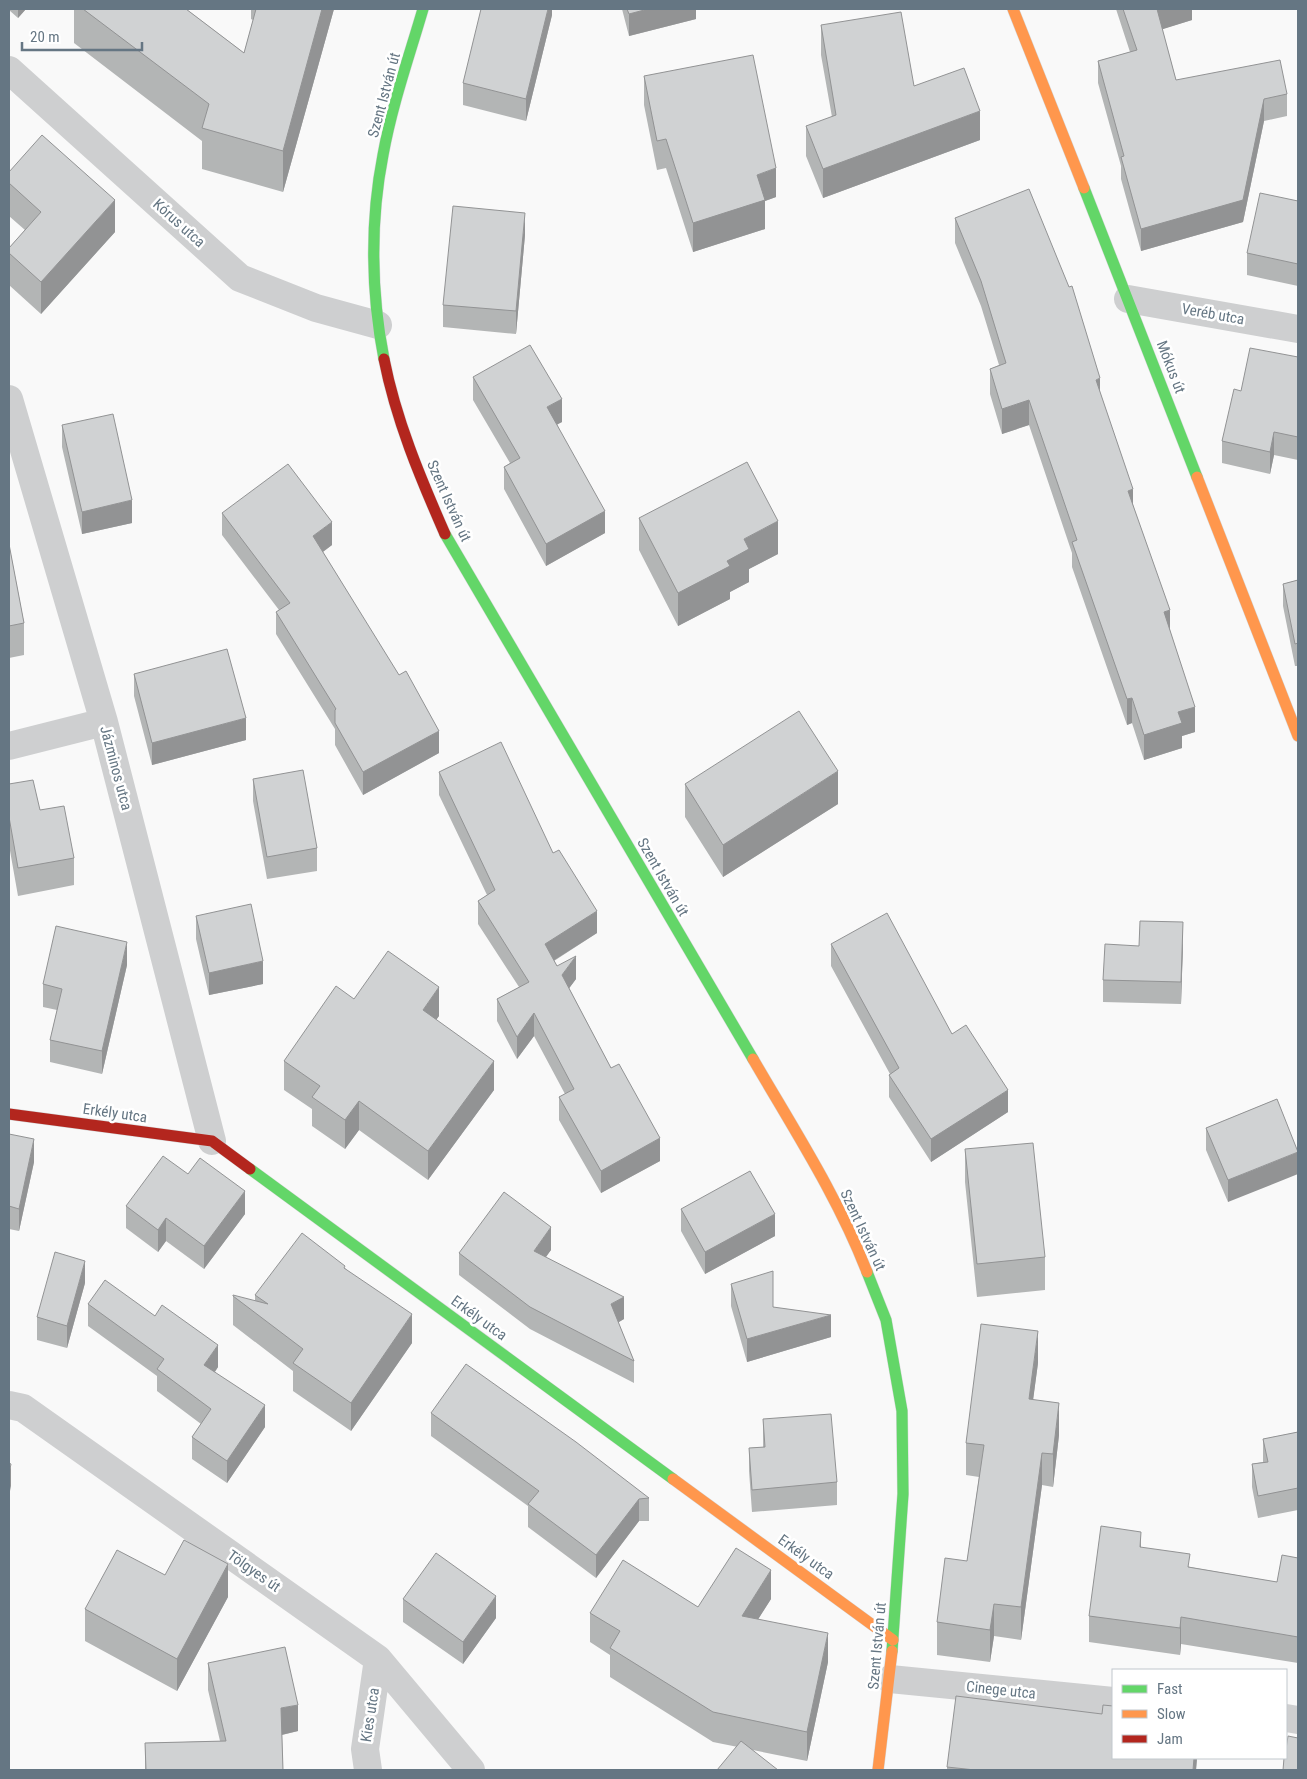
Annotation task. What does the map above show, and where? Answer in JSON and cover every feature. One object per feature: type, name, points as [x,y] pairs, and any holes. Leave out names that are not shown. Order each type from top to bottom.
[{"type":"street","name":"Szent István út","points":[[423,9],[392,116],[379,177],[375,245],[378,325],[394,402],[444,534],[814,1164],[855,1241],[886,1320],[902,1411],[903,1494],[890,1679],[878,1770]]},
{"type":"street","name":"Mókus út","points":[[1013,9],[1298,736]]},
{"type":"street","name":"Kórus utca","points":[[9,70],[240,278],[316,308],[378,325]]},
{"type":"street","name":"Veréb utca","points":[[1128,299],[1298,329]]},
{"type":"street","name":"Jázminos utca","points":[[9,399],[104,722],[212,1141]]},
{"type":"street","points":[[9,746],[104,722]]},
{"type":"street","name":"Erkély utca","points":[[9,1114],[212,1141],[893,1640]]},
{"type":"street","name":"Tölgyes út","points":[[9,1405],[23,1408],[378,1660],[471,1770]]},
{"type":"street","name":"Kies utca","points":[[368,1770],[365,1750],[378,1660]]},
{"type":"street","name":"Cinege utca","points":[[890,1679],[1112,1701]]},
{"type":"building","points":[[83,9],[186,9],[244,53],[256,9],[322,9],[283,151],[202,128],[209,104]]},
{"type":"building","points":[[481,9],[548,9],[526,99],[463,83]]},
{"type":"building","points":[[627,9],[648,9],[629,14]]},
{"type":"building","points":[[1123,9],[1157,9],[1176,80],[1280,60],[1287,94],[1264,99],[1243,200],[1141,229],[1121,157],[1124,156],[1098,61],[1137,50]]},
{"type":"building","points":[[901,12],[914,86],[964,68],[980,111],[823,169],[806,126],[836,115],[821,25]]},
{"type":"building","points":[[753,55],[776,168],[757,175],[765,200],[693,223],[666,139],[657,141],[644,76]]},
{"type":"building","points":[[42,135],[115,200],[41,282],[9,253],[9,248],[41,212],[9,183],[9,172]]},
{"type":"building","points":[[1029,189],[1069,287],[1072,286],[1100,378],[1096,380],[1133,489],[1128,491],[1170,610],[1164,612],[1195,707],[1178,712],[1182,723],[1144,735],[1132,698],[1127,699],[1072,542],[1077,540],[1029,400],[1002,409],[990,369],[1006,363],[981,281],[955,218]]},
{"type":"building","points":[[1260,193],[1298,201],[1298,264],[1247,253]]},
{"type":"building","points":[[453,206],[525,213],[516,311],[443,305]]},
{"type":"building","points":[[530,345],[562,399],[547,407],[605,511],[546,544],[504,467],[520,458],[473,377]]},
{"type":"building","points":[[1250,348],[1298,357],[1298,437],[1274,432],[1270,452],[1222,441],[1234,389],[1241,391]]},
{"type":"building","points":[[113,414],[132,500],[82,512],[62,425]]},
{"type":"building","points":[[747,462],[778,521],[744,539],[749,549],[727,561],[730,566],[678,593],[639,518]]},
{"type":"building","points":[[288,464],[332,522],[313,536],[399,675],[406,671],[439,731],[363,772],[335,723],[336,709],[276,612],[290,603],[222,513]]},
{"type":"building","points":[[9,544],[24,623],[9,626]]},
{"type":"building","points":[[1298,580],[1298,643],[1295,644],[1283,584]]},
{"type":"building","points":[[227,649],[246,718],[152,743],[134,674]]},
{"type":"building","points":[[799,711],[838,771],[723,845],[685,784]]},
{"type":"building","points":[[501,742],[553,853],[559,850],[597,911],[545,944],[557,966],[576,956],[562,975],[611,1068],[619,1064],[660,1138],[601,1171],[559,1097],[574,1089],[534,1013],[517,1037],[497,999],[529,982],[478,901],[495,890],[439,772]]},
{"type":"building","points":[[303,770],[317,848],[267,857],[253,779]]},
{"type":"building","points":[[33,780],[40,810],[64,806],[74,858],[18,868],[9,817],[9,784]]},
{"type":"building","points":[[251,904],[263,961],[209,973],[196,916]]},
{"type":"building","points":[[887,913],[952,1034],[966,1025],[1008,1090],[931,1139],[889,1075],[899,1068],[831,944]]},
{"type":"building","points":[[1140,921],[1183,922],[1181,982],[1103,980],[1105,944],[1139,946]]},
{"type":"building","points":[[56,926],[127,942],[102,1051],[50,1040],[62,989],[43,984]]},
{"type":"building","points":[[388,951],[439,987],[423,1010],[494,1061],[428,1151],[359,1101],[345,1120],[312,1097],[320,1086],[284,1061],[336,986],[354,999]]},
{"type":"building","points":[[1277,1099],[1298,1152],[1228,1180],[1206,1128]]},
{"type":"building","points":[[9,1134],[34,1139],[19,1209],[9,1206]]},
{"type":"building","points":[[1033,1143],[1045,1257],[977,1264],[965,1149]]},
{"type":"building","points":[[163,1156],[188,1174],[200,1158],[245,1191],[204,1246],[166,1218],[158,1230],[126,1206]]},
{"type":"building","points":[[750,1171],[775,1214],[705,1252],[681,1209]]},
{"type":"building","points":[[504,1192],[551,1227],[534,1251],[624,1297],[611,1304],[634,1361],[530,1307],[459,1253]]},
{"type":"building","points":[[302,1233],[345,1266],[344,1268],[412,1314],[351,1403],[293,1363],[303,1349],[233,1296],[268,1304],[255,1295]]},
{"type":"building","points":[[55,1252],[85,1261],[67,1326],[37,1317]]},
{"type":"building","points":[[773,1271],[773,1307],[831,1315],[747,1339],[731,1284]]},
{"type":"building","points":[[105,1280],[155,1316],[162,1305],[218,1345],[204,1365],[265,1405],[227,1461],[192,1437],[211,1409],[157,1369],[164,1359],[88,1304]]},
{"type":"building","points":[[981,1324],[1038,1331],[1029,1399],[1059,1403],[1053,1454],[1042,1453],[1021,1607],[994,1604],[990,1630],[937,1622],[945,1558],[967,1561],[984,1445],[966,1443]]},
{"type":"building","points":[[466,1364],[576,1442],[649,1498],[639,1499],[596,1555],[528,1504],[539,1491],[431,1413]]},
{"type":"building","points":[[831,1414],[837,1482],[752,1490],[749,1448],[765,1447],[763,1419]]},
{"type":"building","points":[[1298,1432],[1298,1488],[1258,1496],[1252,1464],[1268,1462],[1263,1439]]},
{"type":"building","points":[[1101,1526],[1141,1532],[1140,1547],[1190,1554],[1188,1567],[1277,1582],[1282,1555],[1298,1558],[1298,1637],[1181,1617],[1180,1628],[1089,1616]]},
{"type":"building","points":[[184,1540],[228,1564],[177,1659],[85,1609],[117,1550],[165,1575]]},
{"type":"building","points":[[736,1548],[771,1570],[742,1616],[828,1633],[807,1732],[713,1712],[610,1648],[620,1631],[590,1613],[623,1560],[698,1607]]},
{"type":"building","points":[[436,1553],[496,1596],[463,1642],[403,1599]]},
{"type":"building","points":[[285,1647],[298,1705],[281,1708],[283,1770],[146,1770],[145,1743],[226,1741],[208,1663]]},
{"type":"building","points":[[956,1696],[1102,1714],[1103,1705],[1112,1706],[1112,1759],[1194,1759],[1193,1770],[975,1770],[947,1767]]},
{"type":"building","points":[[1288,1736],[1298,1738],[1298,1770],[1283,1770],[1284,1759],[1287,1759]]},
{"type":"building","points":[[741,1741],[778,1770],[717,1770]]},
{"type":"traffic: fast","points":[[384,359],[375,283],[374,231],[376,205],[383,155],[391,118],[423,9]]},
{"type":"traffic: fast","points":[[1084,188],[1197,477]]},
{"type":"traffic: fast","points":[[445,534],[753,1059]]},
{"type":"traffic: fast","points":[[250,1169],[673,1479]]},
{"type":"traffic: fast","points":[[867,1272],[886,1320],[902,1411],[903,1494],[892,1651]]},
{"type":"traffic: slow","points":[[1013,9],[1084,188]]},
{"type":"traffic: slow","points":[[1197,477],[1298,736]]},
{"type":"traffic: slow","points":[[753,1059],[829,1190],[867,1272]]},
{"type":"traffic: slow","points":[[673,1479],[893,1640]]},
{"type":"traffic: slow","points":[[878,1770],[892,1651]]},
{"type":"traffic: jam","points":[[384,359],[402,426],[445,534]]},
{"type":"traffic: jam","points":[[9,1114],[212,1141],[250,1169]]}]
